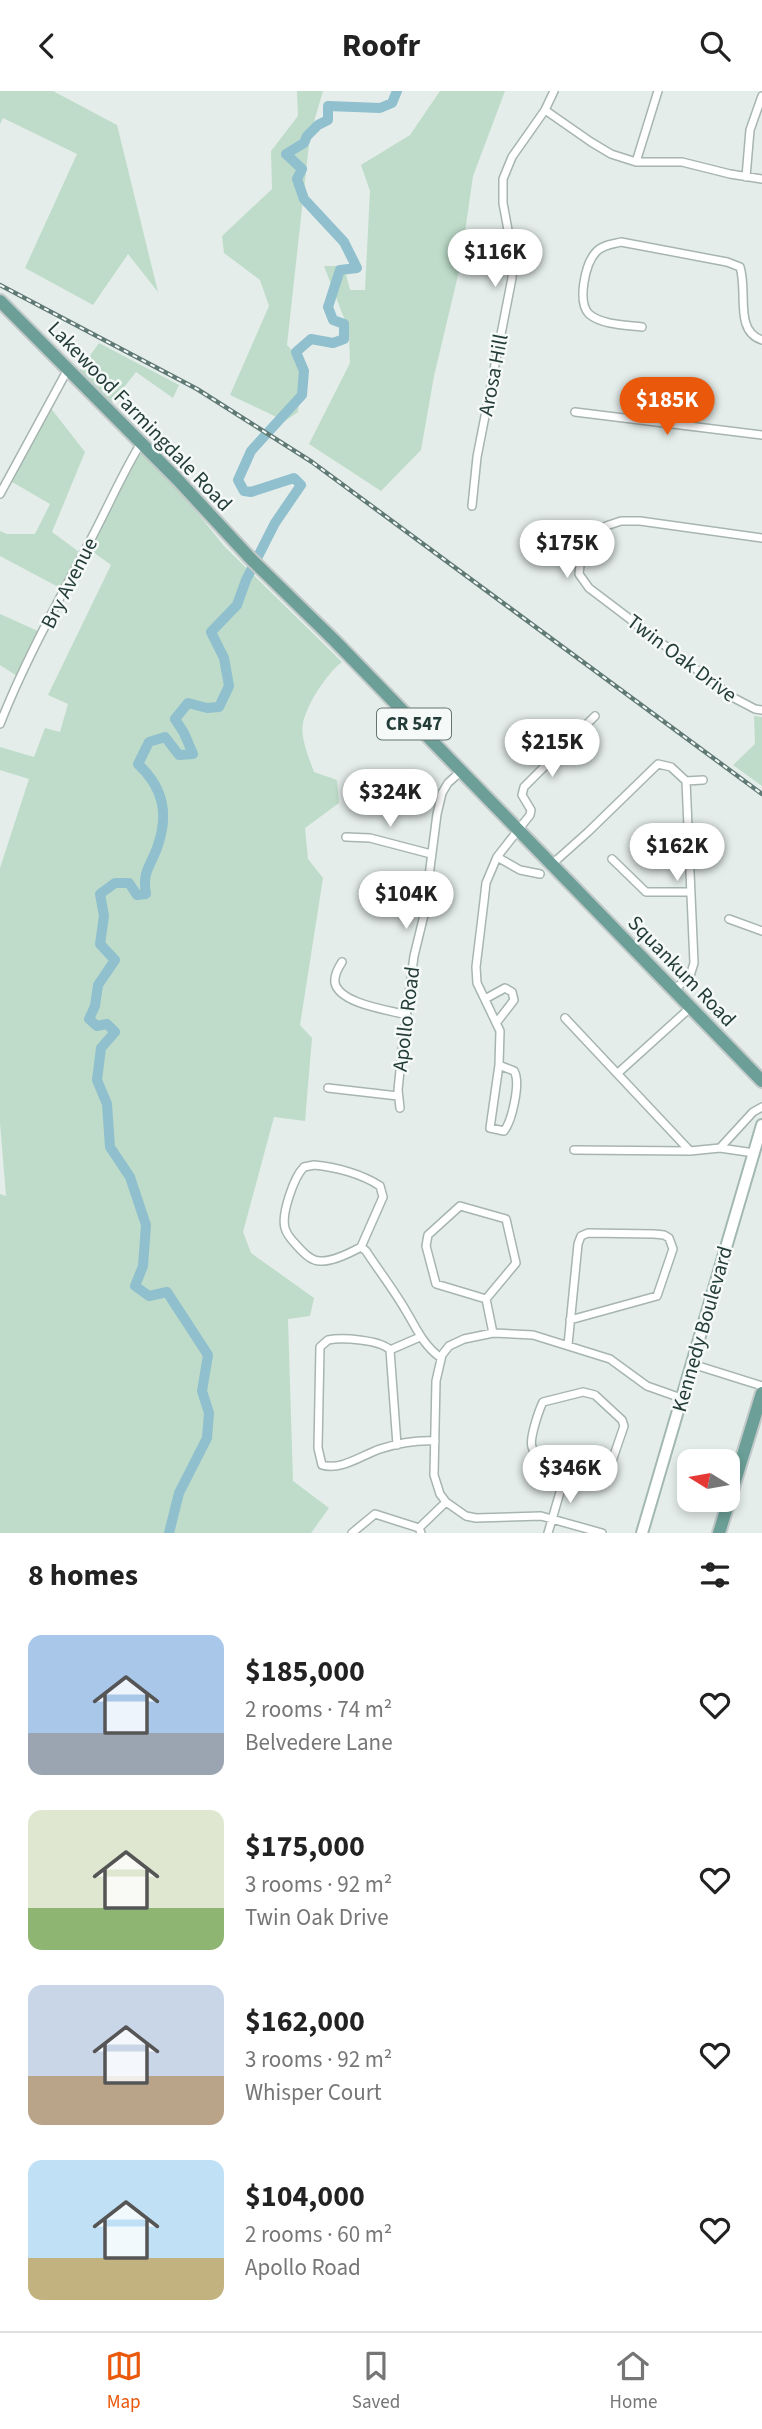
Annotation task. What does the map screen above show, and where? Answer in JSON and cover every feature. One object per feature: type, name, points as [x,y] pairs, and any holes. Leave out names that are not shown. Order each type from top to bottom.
[{"type":"main road","name":"Lakewood Farmingdale Road","points":[[0,301],[251,559]]},
{"type":"main road","name":"Squankum Road","points":[[251,559],[762,1081]]},
{"type":"main road","points":[[719,1533],[762,1393]]},
{"type":"street","name":"Arosa Hill","points":[[472,506],[477,457],[513,268],[503,204],[503,179],[512,157],[545,110],[554,91]]},
{"type":"street","points":[[636,162],[658,91]]},
{"type":"street","points":[[746,177],[750,130],[762,96]]},
{"type":"street","points":[[545,110],[611,154],[636,162],[682,162],[762,179]]},
{"type":"street","points":[[642,327],[598,320],[587,312],[582,298],[587,269],[595,253],[607,245],[621,242],[727,261],[740,267],[744,280],[743,321],[754,337],[762,340]]},
{"type":"street","points":[[0,494],[68,369]]},
{"type":"street","points":[[575,412],[762,435]]},
{"type":"street","name":"Bry Avenue","points":[[0,724],[19,678],[141,443]]},
{"type":"street","name":"Twin Oak Drive","points":[[762,538],[640,520],[621,521],[606,526],[581,558],[579,574],[589,588],[734,698],[762,710]]},
{"type":"street","points":[[499,1065],[514,1070],[517,1078],[511,1119],[504,1131],[490,1128],[499,1065],[500,1031],[477,983],[476,967],[486,883],[497,857],[531,813],[522,796],[524,787],[595,716]]},
{"type":"street","points":[[551,865],[658,764],[671,767],[686,781],[694,963],[690,975],[674,989]]},
{"type":"street","name":"Apollo Road","points":[[400,1108],[398,1096],[414,955],[424,915],[431,854],[442,793],[460,772]]},
{"type":"street","points":[[686,781],[703,780]]},
{"type":"street","points":[[346,837],[370,838],[431,854]]},
{"type":"street","points":[[497,857],[520,870],[540,874]]},
{"type":"street","points":[[612,859],[646,892],[691,892]]},
{"type":"street","points":[[729,919],[762,931]]},
{"type":"street","points":[[342,962],[335,983],[340,992],[349,999],[407,1015]]},
{"type":"street","points":[[485,999],[502,988],[512,992],[514,1000],[497,1022]]},
{"type":"street","points":[[618,1073],[691,1007]]},
{"type":"street","points":[[565,1017],[690,1151]]},
{"type":"street","points":[[328,1088],[398,1096]]},
{"type":"street","points":[[720,1148],[753,1112],[762,1107]]},
{"type":"street","name":"Kennedy Boulevard","points":[[642,1533],[762,1125]]},
{"type":"street","points":[[574,1150],[690,1151],[720,1148],[754,1153]]},
{"type":"street","points":[[328,1166],[380,1186],[383,1197],[361,1247],[322,1262],[304,1253],[287,1233],[284,1225],[287,1203],[296,1179],[304,1167],[328,1166]]},
{"type":"street","points":[[460,1206],[506,1219],[516,1263],[486,1299],[439,1285],[433,1278],[427,1239],[460,1206]]},
{"type":"street","points":[[568,1345],[570,1320],[578,1244],[581,1236],[588,1233],[654,1234],[669,1238],[673,1249],[657,1296],[570,1320]]},
{"type":"street","points":[[361,1247],[407,1312],[429,1350],[441,1358]]},
{"type":"street","points":[[486,1299],[493,1333]]},
{"type":"street","points":[[602,1533],[530,1515],[476,1518],[466,1516],[446,1502],[433,1475],[436,1381],[441,1358],[449,1346],[457,1342],[493,1333],[533,1335],[610,1359],[647,1386],[681,1398]]},
{"type":"street","points":[[390,1350],[420,1337]]},
{"type":"street","points":[[397,1445],[390,1350],[383,1345],[328,1339],[323,1343],[319,1355],[320,1462],[330,1468],[397,1445],[419,1440],[435,1441]]},
{"type":"street","points":[[692,1364],[762,1386]]},
{"type":"street","points":[[592,1392],[622,1420],[622,1434],[609,1470],[600,1475],[563,1482],[532,1447],[539,1408],[547,1399],[592,1392]]},
{"type":"street","points":[[548,1533],[563,1482]]},
{"type":"street","points":[[352,1533],[375,1514],[420,1531],[446,1502]]},
{"type":"green space","points":[[0,91],[53,91],[117,125],[158,292],[128,254],[93,305],[25,268],[77,154],[3,118],[0,124]]},
{"type":"green space","points":[[297,91],[323,91],[310,135],[287,345],[301,360],[298,412],[285,421],[230,395],[269,306],[260,280],[224,253],[222,236],[272,189],[271,151],[298,116]]},
{"type":"green space","points":[[440,91],[505,91],[473,176],[460,267],[434,376],[421,450],[381,491],[309,444],[350,363],[349,331],[324,266],[344,266],[350,290],[365,290],[370,191],[361,165],[410,135]]},
{"type":"green space","points":[[99,343],[179,385],[173,398],[136,372],[111,404],[79,371]]},
{"type":"green space","points":[[46,402],[85,452],[52,532],[82,554],[64,590],[0,556],[0,531],[7,534],[35,534],[50,504],[7,479]]},
{"type":"green space","points":[[139,454],[145,454],[176,486],[224,546],[342,662],[330,673],[313,698],[302,729],[314,772],[337,780],[339,803],[305,828],[308,859],[323,878],[300,1025],[312,1038],[305,1121],[274,1117],[243,1232],[251,1253],[314,1298],[310,1316],[288,1319],[293,1481],[329,1508],[311,1533],[0,1533],[0,1194],[6,1196],[0,1123],[0,868],[29,779],[0,770],[0,747],[34,757],[45,728],[60,732],[68,704],[48,695],[111,565],[89,549],[129,468]]},
{"type":"green space","points":[[0,614],[40,632],[17,676],[0,665]]},
{"type":"green space","points":[[754,716],[762,717],[762,786],[733,765],[755,744]]},
{"type":"waterway","points":[[169,1533],[179,1493],[207,1438],[209,1413],[202,1391],[208,1355],[167,1292],[149,1296],[135,1286],[143,1266],[146,1225],[130,1177],[110,1147],[107,1104],[97,1080],[101,1048],[115,1032],[107,1024],[97,1026],[89,1019],[95,1006],[98,985],[115,960],[100,944],[104,916],[100,894],[115,883],[129,883],[137,895],[146,894],[146,875],[161,836],[163,813],[159,792],[138,764],[149,742],[165,737],[179,755],[193,754],[175,719],[188,703],[207,708],[219,707],[229,686],[224,658],[211,632],[237,605],[246,580],[275,523],[301,485],[294,478],[251,492],[244,491],[238,480],[251,451],[302,395],[304,371],[296,352],[311,339],[333,343],[344,339],[344,324],[333,320],[328,307],[340,270],[357,268],[344,242],[304,199],[297,179],[302,169],[286,154],[304,143],[318,125],[328,120],[328,106],[380,108],[392,103],[397,91]]},
{"type":"railway","points":[[0,285],[197,389],[312,462],[762,794]]}]
